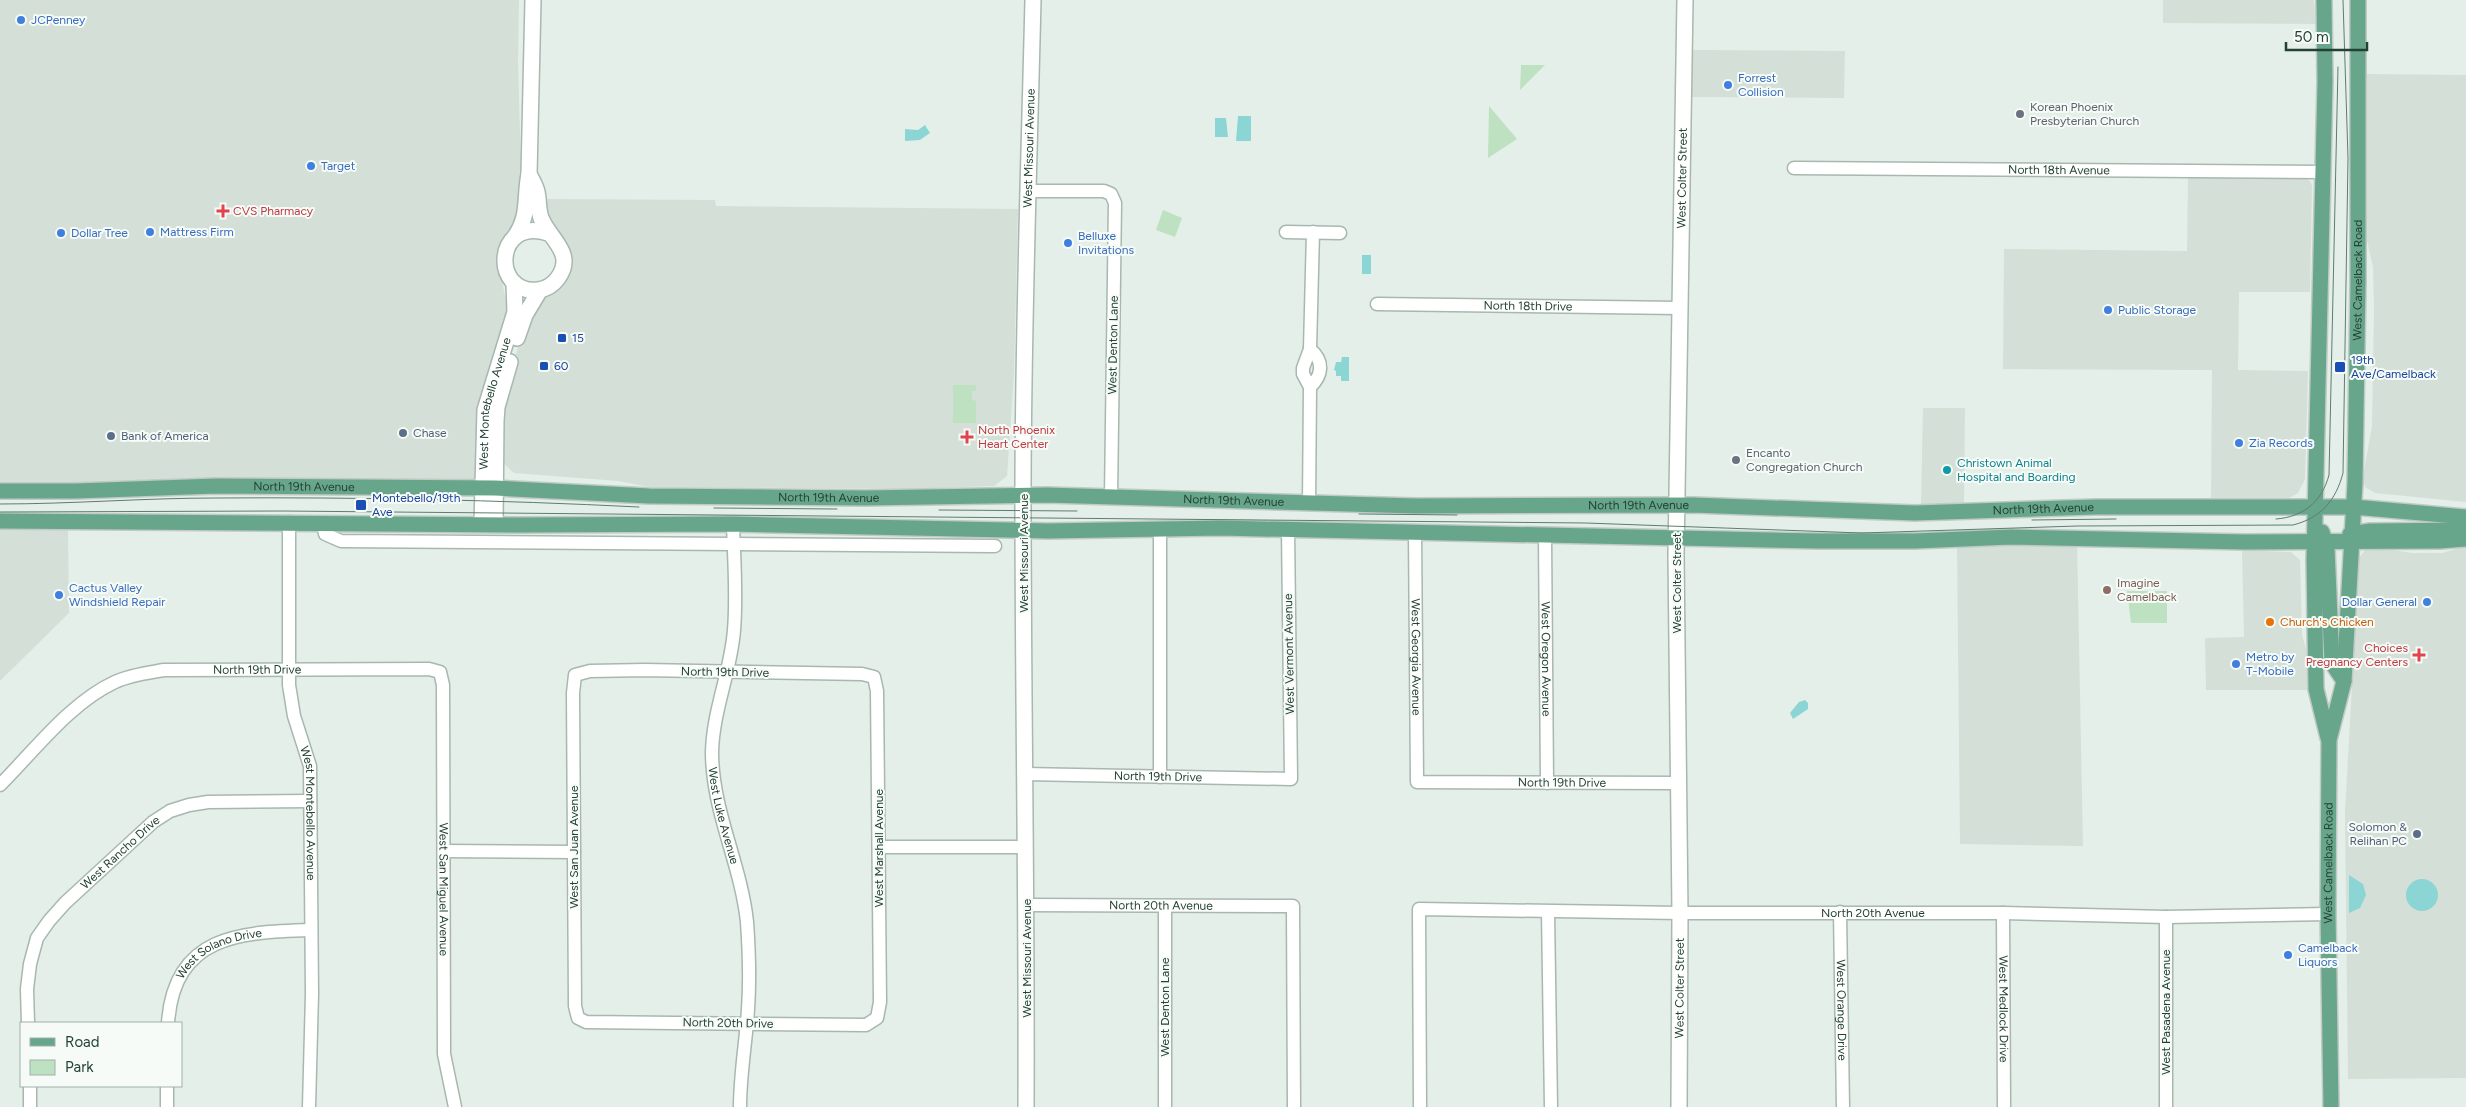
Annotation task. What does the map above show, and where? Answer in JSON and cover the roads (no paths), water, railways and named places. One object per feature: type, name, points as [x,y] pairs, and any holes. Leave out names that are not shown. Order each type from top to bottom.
[{"type":"main road","name":"West Camelback Road","points":[[2324,0],[2326,82],[2315,515],[2320,542],[2314,560],[2316,689],[2328,740],[2331,1107]]},
{"type":"main road","name":"West Camelback Road","points":[[2328,740],[2344,681],[2354,507],[2358,283],[2358,0]]},
{"type":"main road","name":"North 19th Avenue","points":[[0,490],[76,491],[216,486],[489,488],[649,496],[1023,495],[1309,504],[1677,505],[1915,513],[2095,507],[2294,508],[2315,515],[2354,507],[2444,513],[2466,517]]},
{"type":"main road","points":[[0,521],[733,524],[1024,530],[1288,529],[1545,537],[1847,542],[2018,537],[2320,542],[2352,537],[2370,531],[2466,530]]},
{"type":"main road","points":[[2352,537],[2456,541],[2466,538]]},
{"type":"main road","points":[[2320,542],[2332,663],[2344,681]]},
{"type":"street","points":[[514,238],[530,230],[548,233],[555,238],[564,254],[562,272],[554,283],[540,290],[530,290],[514,283],[508,275],[504,260],[509,244],[525,221],[525,194],[530,174],[533,0]]},
{"type":"street","name":"West Missouri Avenue","points":[[1026,1107],[1027,906],[1024,774],[1023,495],[1033,0]]},
{"type":"street","name":"West Colter Street","points":[[1679,1107],[1680,913],[1676,540],[1685,0]]},
{"type":"street","name":"North 18th Avenue","points":[[1794,168],[2323,172]]},
{"type":"street","points":[[530,174],[537,190],[539,212],[548,233]]},
{"type":"street","name":"West Denton Lane","points":[[1028,191],[1104,191],[1111,194],[1115,203],[1111,497]]},
{"type":"street","points":[[1286,232],[1340,232]]},
{"type":"street","points":[[1309,504],[1310,387],[1316,382],[1321,366],[1317,355],[1310,349],[1313,232]]},
{"type":"street","name":"West Montebello Avenue","points":[[489,488],[485,410],[515,312],[514,283]]},
{"type":"street","name":"West Montebello Avenue","points":[[488,524],[489,488],[497,407],[525,315],[540,290]]},
{"type":"street","name":"North 18th Drive","points":[[1377,304],[1679,308]]},
{"type":"street","name":"West Montebello Avenue","points":[[289,522],[289,669],[294,716],[310,766],[312,994],[308,1107]]},
{"type":"street","points":[[324,523],[325,534],[341,541],[995,546]]},
{"type":"street","name":"West Luke Avenue","points":[[733,524],[734,630],[715,719],[712,751],[713,774],[719,810],[740,884],[746,922],[746,1024],[741,1072],[740,1107]]},
{"type":"street","points":[[1160,528],[1160,777]]},
{"type":"street","name":"West Vermont Avenue","points":[[1288,529],[1291,779]]},
{"type":"street","name":"West Georgia Avenue","points":[[1415,532],[1417,782]]},
{"type":"street","name":"West Oregon Avenue","points":[[1545,537],[1547,783]]},
{"type":"street","name":"North 19th Drive","points":[[0,785],[82,702],[116,682],[134,675],[164,670],[429,669],[440,672]]},
{"type":"street","name":"North 19th Drive","points":[[575,675],[590,671],[862,674],[874,677]]},
{"type":"street","name":"West San Miguel Avenue","points":[[440,672],[443,685],[444,1054],[455,1107]]},
{"type":"street","name":"West San Juan Avenue","points":[[575,675],[573,694],[575,1006],[578,1018]]},
{"type":"street","name":"West Marshall Avenue","points":[[874,677],[877,691],[879,847],[880,1002],[877,1018]]},
{"type":"street","name":"North 19th Drive","points":[[1024,774],[1291,779]]},
{"type":"street","name":"North 19th Drive","points":[[1417,782],[1678,783]]},
{"type":"street","name":"West Rancho Drive","points":[[28,1022],[27,989],[30,964],[38,938],[49,921],[65,903],[153,822],[170,811],[189,805],[310,801]]},
{"type":"street","points":[[879,847],[1026,847]]},
{"type":"street","points":[[444,852],[574,852]]},
{"type":"street","name":"North 20th Avenue","points":[[1027,906],[1293,906],[1294,1107]]},
{"type":"street","name":"West Denton Lane","points":[[1165,907],[1165,1107]]},
{"type":"street","name":"North 20th Avenue","points":[[1420,1107],[1419,909],[1548,912],[2003,913],[2166,916],[2328,914]]},
{"type":"street","points":[[1548,912],[1551,1107]]},
{"type":"street","name":"West Orange Drive","points":[[1840,912],[1843,1107]]},
{"type":"street","name":"West Medlock Drive","points":[[2003,913],[2004,1107]]},
{"type":"street","name":"West Pasadena Avenue","points":[[2166,916],[2166,1107]]},
{"type":"street","name":"West Solano Drive","points":[[168,1022],[169,1005],[176,983],[190,964],[209,946],[230,937],[261,931],[311,930]]},
{"type":"street","name":"North 20th Drive","points":[[578,1018],[586,1022],[866,1025],[877,1018]]},
{"type":"street","points":[[30,1087],[30,1107]]},
{"type":"street","points":[[166,1107],[167,1087]]},
{"type":"water","points":[[1238,116],[1251,116],[1251,141],[1236,141]]},
{"type":"water","points":[[1215,118],[1226,118],[1228,137],[1215,137]]},
{"type":"water","points":[[925,125],[930,133],[920,140],[905,141],[905,129],[918,130]]},
{"type":"water","points":[[1362,255],[1371,255],[1371,274],[1362,274]]},
{"type":"water","points":[[1342,357],[1349,357],[1349,381],[1341,381],[1341,376],[1336,376],[1336,371],[1334,370],[1336,362],[1341,362]]},
{"type":"water","points":[[1805,700],[1808,703],[1808,709],[1793,719],[1790,713],[1799,702]]},
{"type":"water","points":[[2349,875],[2363,884],[2366,895],[2360,908],[2349,913]]},
{"type":"water","points":[[2422,879],[2433,884],[2438,895],[2433,906],[2422,911],[2411,906],[2406,895],[2411,884]]},
{"type":"tram line","points":[[0,512],[282,511],[1586,523],[1862,533],[2077,526],[2293,525],[2312,518],[2326,506],[2336,492],[2343,473],[2348,158],[2343,0]]},
{"type":"tram line","points":[[2276,519],[2295,515],[2310,506],[2322,493],[2329,475],[2338,67]]},
{"type":"tram line","points":[[0,504],[189,498],[322,498],[639,507]]},
{"type":"tram line","points":[[714,508],[837,509]]},
{"type":"tram line","points":[[939,510],[1077,511]]},
{"type":"tram line","points":[[1359,514],[1457,515]]},
{"type":"tram line","points":[[2032,520],[2116,519]]},
{"type":"place","name":"JCPenney","points":[[21,20]]},
{"type":"place","name":"Forrest Collision","points":[[1728,85]]},
{"type":"place","name":"Korean Phoenix Presbyterian Church","points":[[2020,114]]},
{"type":"place","name":"Target","points":[[311,166]]},
{"type":"place","name":"CVS Pharmacy","points":[[223,211]]},
{"type":"place","name":"Mattress Firm","points":[[150,232]]},
{"type":"place","name":"Dollar Tree","points":[[61,233]]},
{"type":"place","name":"Belluxe Invitations","points":[[1068,243]]},
{"type":"place","name":"Public Storage","points":[[2108,310]]},
{"type":"place","name":"15","points":[[562,338]]},
{"type":"place","name":"60","points":[[544,366]]},
{"type":"place","name":"19th Ave/Camelback","points":[[2340,367]]},
{"type":"place","name":"Chase","points":[[403,433]]},
{"type":"place","name":"Bank of America","points":[[111,436]]},
{"type":"place","name":"North Phoenix Heart Center","points":[[967,437]]},
{"type":"place","name":"Zia Records","points":[[2239,443]]},
{"type":"place","name":"Encanto Congregation Church","points":[[1736,460]]},
{"type":"place","name":"Christown Animal Hospital and Boarding","points":[[1947,470]]},
{"type":"place","name":"Montebello/19th Ave","points":[[361,505]]},
{"type":"place","name":"Imagine Camelback","points":[[2107,590]]},
{"type":"place","name":"Cactus Valley Windshield Repair","points":[[59,595]]},
{"type":"place","name":"Dollar General","points":[[2427,602]]},
{"type":"place","name":"Church's Chicken","points":[[2270,622]]},
{"type":"place","name":"Choices Pregnancy Centers","points":[[2419,655]]},
{"type":"place","name":"Metro by T-Mobile","points":[[2236,664]]},
{"type":"place","name":"Solomon & Relihan PC","points":[[2417,834]]},
{"type":"place","name":"Camelback Liquors","points":[[2288,955]]}]
